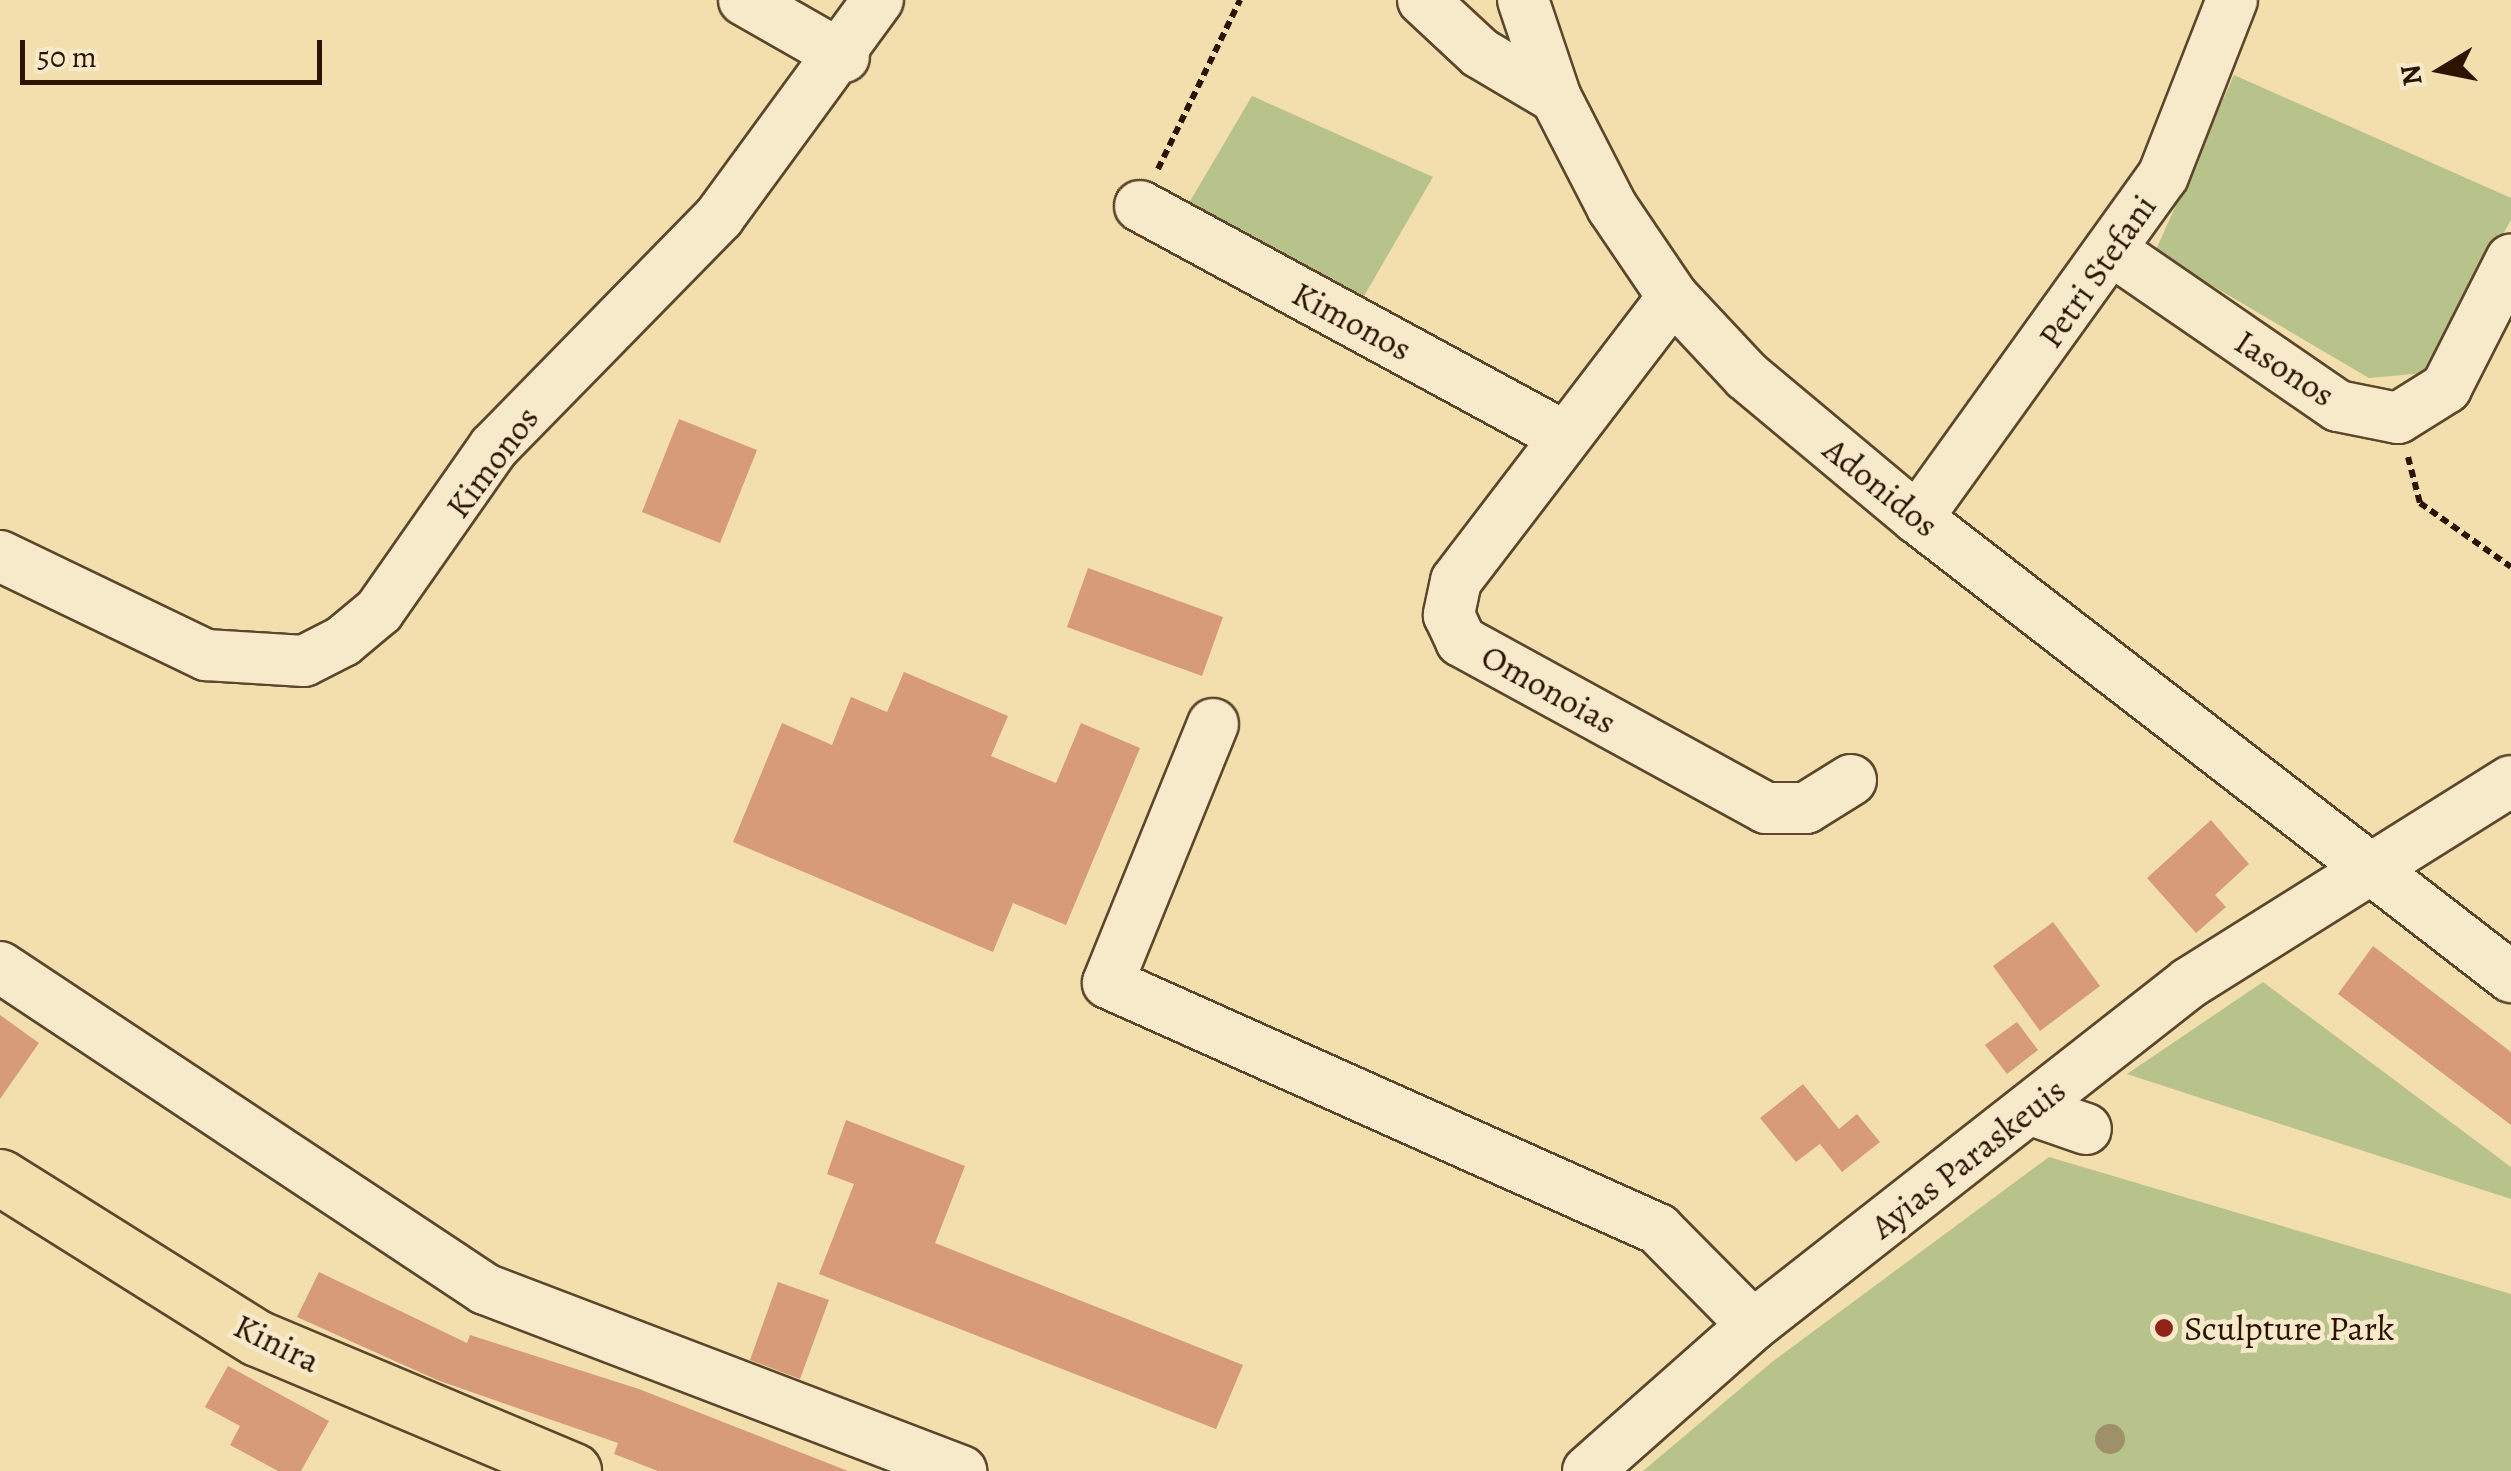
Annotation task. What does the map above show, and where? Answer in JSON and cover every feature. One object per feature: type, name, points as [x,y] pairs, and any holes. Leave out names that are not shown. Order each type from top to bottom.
[{"type":"main road","name":"Kinira","points":[[0,1177],[257,1338],[573,1471]]},
{"type":"street","points":[[744,0],[844,56]]},
{"type":"street","name":"Kimonos","points":[[0,556],[206,655],[304,662],[343,640],[378,611],[431,544],[494,447],[719,217],[844,56],[878,0]]},
{"type":"street","points":[[1423,0],[1480,53],[1556,98]]},
{"type":"street","name":"Adonidos","points":[[1522,0],[1556,98],[1612,207],[1674,297],[1747,376],[1917,518],[2511,978]]},
{"type":"street","name":"Petri Stefani","points":[[1917,518],[2114,252],[2163,176],[2232,0]]},
{"type":"street","name":"Kimonos","points":[[1140,206],[1564,436]]},
{"type":"street","name":"Iasonos","points":[[2114,252],[2338,406],[2398,418]]},
{"type":"street","points":[[2398,418],[2446,388],[2511,260]]},
{"type":"street","name":"Omonoias","points":[[1674,297],[1456,581],[1449,615],[1461,641],[1766,808],[1806,808],[1852,780]]},
{"type":"street","points":[[1213,724],[1108,984],[1658,1229],[1753,1325]]},
{"type":"street","name":"Ayias Paraskeuis","points":[[1588,1471],[1753,1325],[2190,983],[2367,868],[2511,781]]},
{"type":"street","points":[[0,967],[485,1290],[961,1471]]},
{"type":"street","points":[[2030,1110],[2086,1129]]},
{"type":"path","points":[[1140,206],[1240,0]]},
{"type":"path","points":[[2398,418],[2420,503],[2511,567]]},
{"type":"green space","points":[[2234,75],[2511,198],[2511,220],[2425,373],[2369,378],[2155,252]]},
{"type":"green space","points":[[1252,96],[1433,177],[1360,303],[1189,203]]},
{"type":"green space","points":[[2263,982],[2511,1167],[2511,1199],[2127,1074]]},
{"type":"green space","name":"Sculpture Park","points":[[2049,1157],[2511,1294],[2511,1471],[1643,1471],[1772,1362]]},
{"type":"building","points":[[679,419],[757,450],[720,543],[642,512]]},
{"type":"building","points":[[1088,568],[1223,617],[1202,676],[1067,627]]},
{"type":"building","points":[[904,672],[1008,716],[991,756],[1056,783],[1081,723],[1140,748],[1066,925],[1013,903],[993,952],[733,842],[782,723],[832,745],[851,697],[887,712]]},
{"type":"building","points":[[2211,820],[2249,864],[2215,895],[2226,907],[2196,933],[2147,878]]},
{"type":"building","points":[[2053,922],[2100,986],[2040,1031],[1993,966]]},
{"type":"building","points":[[2373,946],[2511,1052],[2511,1125],[2338,994]]},
{"type":"building","points":[[0,1015],[39,1043],[0,1099]]},
{"type":"building","points":[[2017,1022],[2038,1050],[2007,1074],[1985,1045]]},
{"type":"building","points":[[1803,1084],[1839,1129],[1857,1114],[1880,1142],[1842,1172],[1820,1144],[1825,1140],[1796,1162],[1760,1118]]},
{"type":"building","points":[[846,1120],[965,1166],[935,1243],[1243,1365],[1216,1429],[819,1274],[854,1184],[827,1174]]},
{"type":"building","points":[[319,1272],[467,1343],[470,1335],[639,1389],[848,1471],[658,1471],[614,1454],[618,1443],[437,1380],[297,1317]]},
{"type":"building","points":[[778,1282],[829,1300],[800,1379],[750,1360]]},
{"type":"building","points":[[228,1366],[329,1421],[301,1471],[278,1471],[230,1445],[240,1426],[205,1407]]},
{"type":"place","name":"Sculpture Park","points":[[2164,1328]]}]
